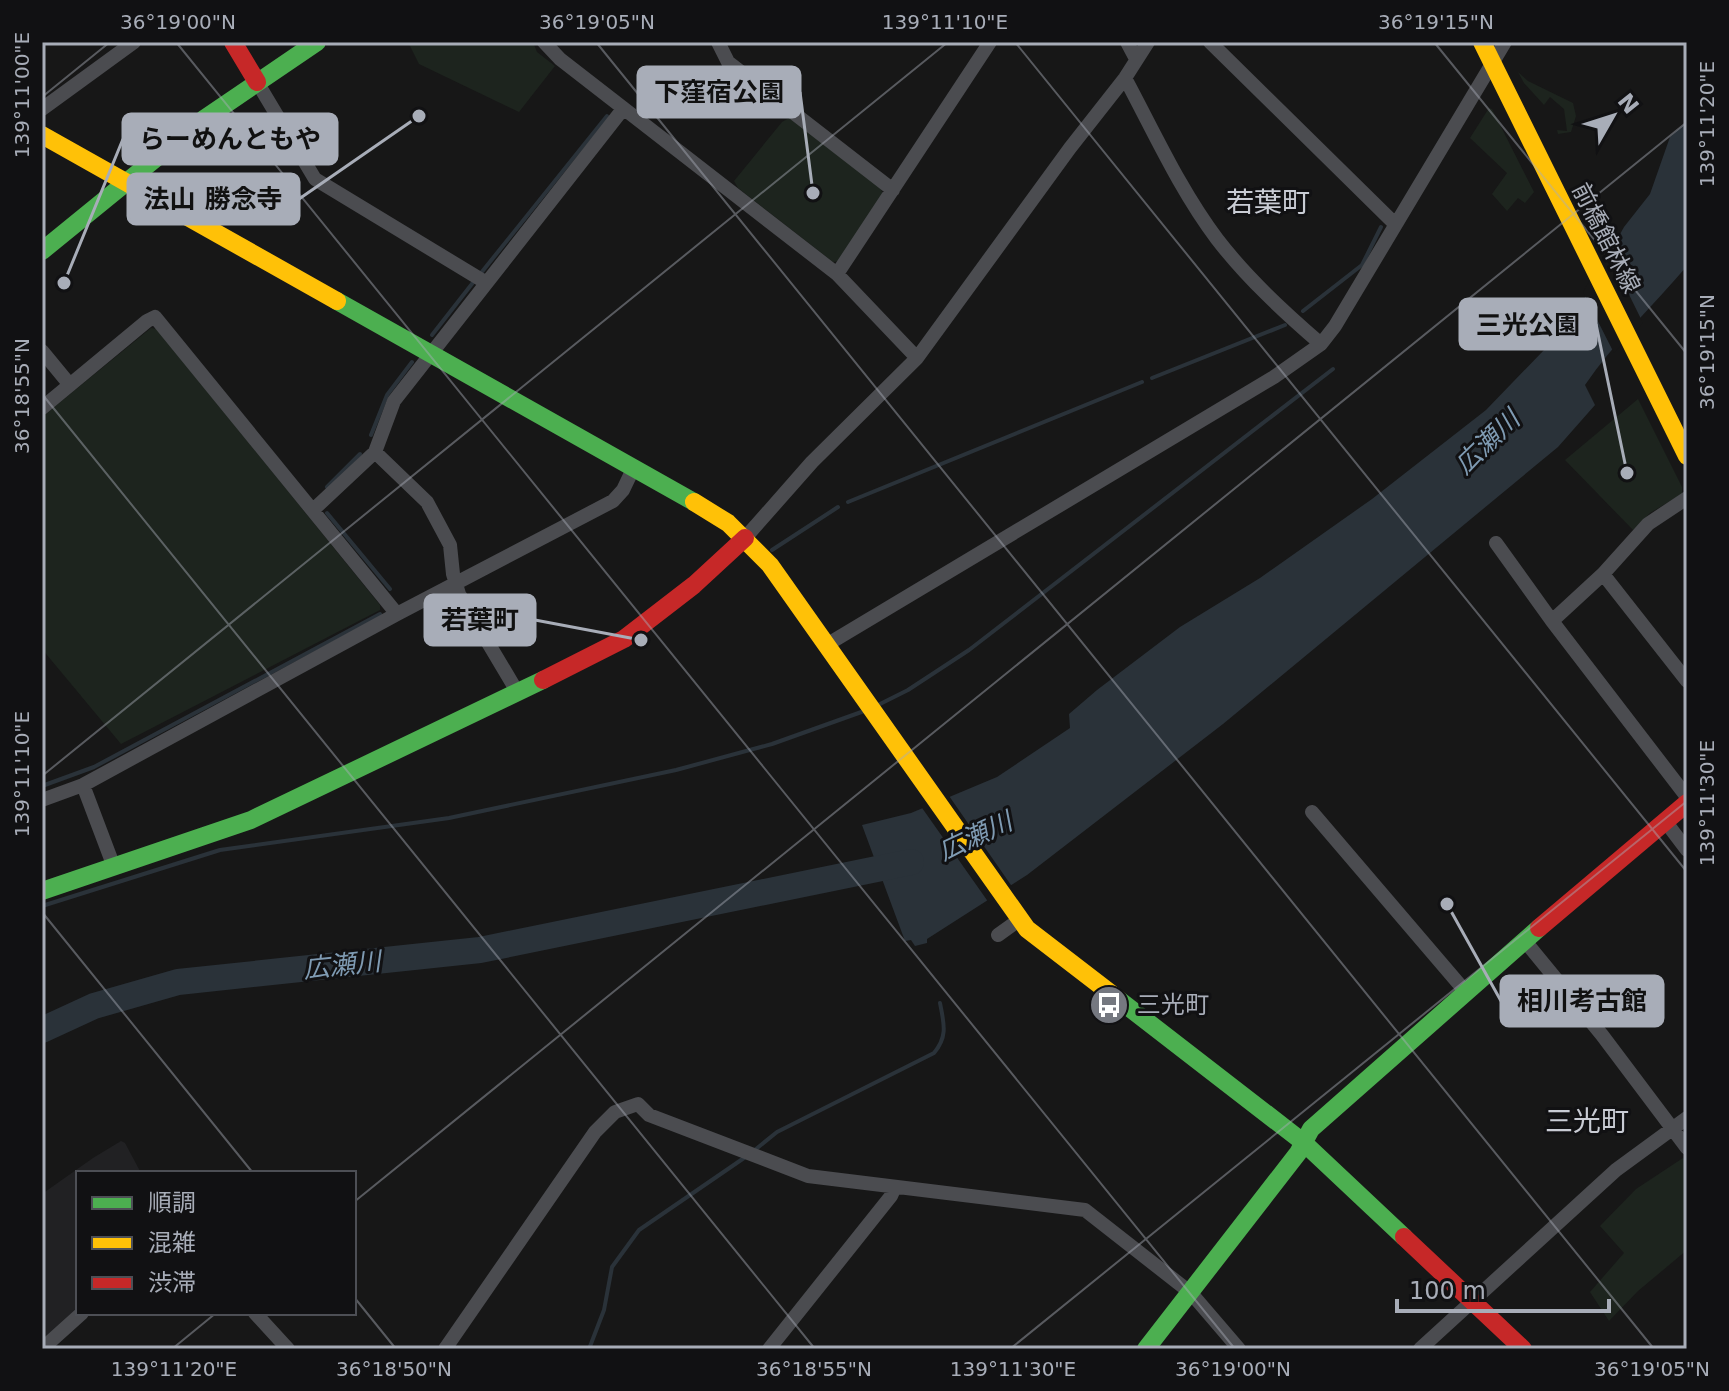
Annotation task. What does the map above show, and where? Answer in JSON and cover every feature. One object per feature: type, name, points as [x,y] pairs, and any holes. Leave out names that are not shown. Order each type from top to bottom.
[{"type":"street","points":[[42,109],[134,42]]},
{"type":"street","points":[[233,42],[315,179],[485,282]]},
{"type":"street","points":[[42,251],[204,119],[317,42]]},
{"type":"street","points":[[718,42],[728,62],[893,190]]},
{"type":"street","points":[[837,274],[990,42]]},
{"type":"street","points":[[1127,42],[1136,59]]},
{"type":"street","points":[[42,891],[251,820],[624,639],[694,585],[745,538],[917,358],[1070,148],[1125,78],[1148,42]]},
{"type":"street","points":[[1210,42],[1394,223]]},
{"type":"street","name":"前橋館林線","points":[[1482,42],[1687,456]]},
{"type":"street","points":[[828,644],[1274,377],[1321,344],[1335,326],[1505,42]]},
{"type":"street","points":[[547,43],[623,109],[837,274],[917,358]]},
{"type":"street","points":[[1125,78],[1180,181],[1217,239],[1255,282],[1321,344]]},
{"type":"street","points":[[313,510],[375,452],[394,401],[623,109]]},
{"type":"street","points":[[42,135],[711,511],[745,538],[770,565],[828,644],[1016,916],[1036,938],[1303,1142],[1523,1349]]},
{"type":"street","points":[[42,408],[155,317],[397,614]]},
{"type":"street","points":[[42,351],[70,385]]},
{"type":"street","points":[[375,452],[427,502],[450,545],[459,594],[518,693]]},
{"type":"street","points":[[42,800],[83,785],[397,614],[613,501],[623,490],[634,467]]},
{"type":"street","points":[[1552,621],[1603,574],[1648,524],[1687,498]]},
{"type":"street","points":[[1496,543],[1687,797]]},
{"type":"street","points":[[1603,574],[1687,681]]},
{"type":"street","points":[[83,785],[114,867]]},
{"type":"street","points":[[1146,1349],[1298,1153],[1311,1129],[1465,991],[1687,803]]},
{"type":"street","points":[[1312,812],[1465,991]]},
{"type":"street","points":[[1665,821],[1687,850]]},
{"type":"street","points":[[998,935],[1016,916]]},
{"type":"street","points":[[1524,940],[1602,1035],[1687,1148]]},
{"type":"street","points":[[449,1347],[595,1132],[623,1108],[638,1104],[649,1115],[808,1176],[1085,1210],[1191,1293],[1239,1349]]},
{"type":"street","points":[[1420,1349],[1616,1170],[1687,1118]]},
{"type":"street","points":[[769,1349],[895,1187]]},
{"type":"street","points":[[42,1349],[80,1315]]},
{"type":"street","points":[[257,1315],[288,1349]]},
{"type":"shaded area","points":[[408,42],[533,42],[537,52],[555,66],[519,112],[419,64]]},
{"type":"shaded area","points":[[1518,72],[1528,81],[1573,103],[1576,116],[1571,132],[1558,134],[1557,130],[1567,131],[1564,109],[1550,97],[1544,105]]},
{"type":"shaded area","points":[[1489,108],[1534,192],[1525,203],[1518,198],[1507,211],[1492,194],[1507,173],[1470,138]]},
{"type":"shaded area","points":[[789,118],[881,188],[883,197],[841,261],[833,262],[738,188],[734,181],[782,122]]},
{"type":"shaded area","points":[[151,328],[157,329],[380,605],[380,610],[121,744],[42,649],[42,417]]},
{"type":"shaded area","points":[[1638,399],[1682,487],[1682,494],[1650,513],[1633,530],[1565,460]]},
{"type":"shaded area","points":[[121,1141],[140,1171],[76,1171],[76,1313],[42,1343],[42,1194],[93,1158]]},
{"type":"shaded area","points":[[1683,1158],[1687,1164],[1687,1250],[1638,1291],[1609,1321],[1590,1292],[1624,1253],[1600,1226],[1636,1189]]},
{"type":"water","points":[[1687,122],[1687,266],[1596,369],[1585,385],[1595,405],[1558,447],[1223,724],[1027,875],[927,939],[927,943],[915,946],[911,940],[905,941],[862,825],[911,813],[997,777],[1070,728],[1069,714],[1180,627],[1260,578],[1372,499],[1486,410],[1572,321],[1624,227],[1650,194],[1670,137]]},
{"type":"pier","points":[[1607,250],[1643,323],[1614,353],[1583,292]]},
{"type":"pier","points":[[947,793],[1013,888],[989,903],[920,805]]},
{"type":"waterway","points":[[481,273],[607,116]]},
{"type":"waterway","points":[[1303,311],[1362,265],[1381,227]]},
{"type":"waterway","points":[[432,335],[475,280]]},
{"type":"waterway","points":[[1152,378],[1285,325]]},
{"type":"waterway","points":[[371,435],[387,395],[412,362]]},
{"type":"waterway","points":[[878,705],[908,690],[969,650],[1333,369]]},
{"type":"waterway","points":[[848,502],[1142,382]]},
{"type":"waterway","points":[[327,487],[360,454]]},
{"type":"waterway","points":[[772,550],[838,507]]},
{"type":"waterway","points":[[327,513],[390,589]]},
{"type":"waterway","points":[[42,786],[94,767],[380,614]]},
{"type":"waterway","points":[[42,906],[220,850],[449,818],[676,770],[772,744],[867,710]]},
{"type":"waterway","name":"広瀬川","points":[[42,1030],[94,1006],[178,982],[480,950],[911,862]]},
{"type":"waterway","points":[[756,1149],[777,1132],[934,1053],[943,1035],[940,1003]]},
{"type":"waterway","points":[[589,1349],[604,1310],[612,1267],[639,1230],[744,1158]]},
{"type":"traffic: fast","points":[[42,251],[204,119],[317,42]]},
{"type":"traffic: fast","points":[[337,301],[694,502]]},
{"type":"traffic: fast","points":[[42,891],[251,820],[543,680]]},
{"type":"traffic: fast","points":[[1146,1349],[1298,1153],[1311,1129],[1539,928]]},
{"type":"traffic: fast","points":[[1118,999],[1303,1142],[1404,1237]]},
{"type":"traffic: slow","points":[[1482,42],[1687,456]]},
{"type":"traffic: slow","points":[[42,135],[337,301]]},
{"type":"traffic: slow","points":[[694,502],[728,523],[770,565],[1027,929],[1118,999]]},
{"type":"traffic: jam","points":[[233,42],[257,82]]},
{"type":"traffic: jam","points":[[543,680],[624,639],[694,585],[745,538]]},
{"type":"traffic: jam","points":[[1539,928],[1687,803]]},
{"type":"traffic: jam","points":[[1404,1237],[1523,1349]]},
{"type":"place","name":"法山 勝念寺","points":[[419,116]]},
{"type":"place","name":"下窪宿公園","points":[[813,193]]},
{"type":"place","name":"らーめんともや","points":[[64,283]]},
{"type":"place","name":"三光公園","points":[[1627,473]]},
{"type":"place","name":"若葉町","points":[[641,640]]},
{"type":"place","name":"相川考古館","points":[[1447,904]]},
{"type":"place","name":"三光町","points":[[1109,1005]]},
{"type":"district","name":"若葉町","points":[[1268,202]]},
{"type":"district","name":"三光町","points":[[1587,1121]]}]
